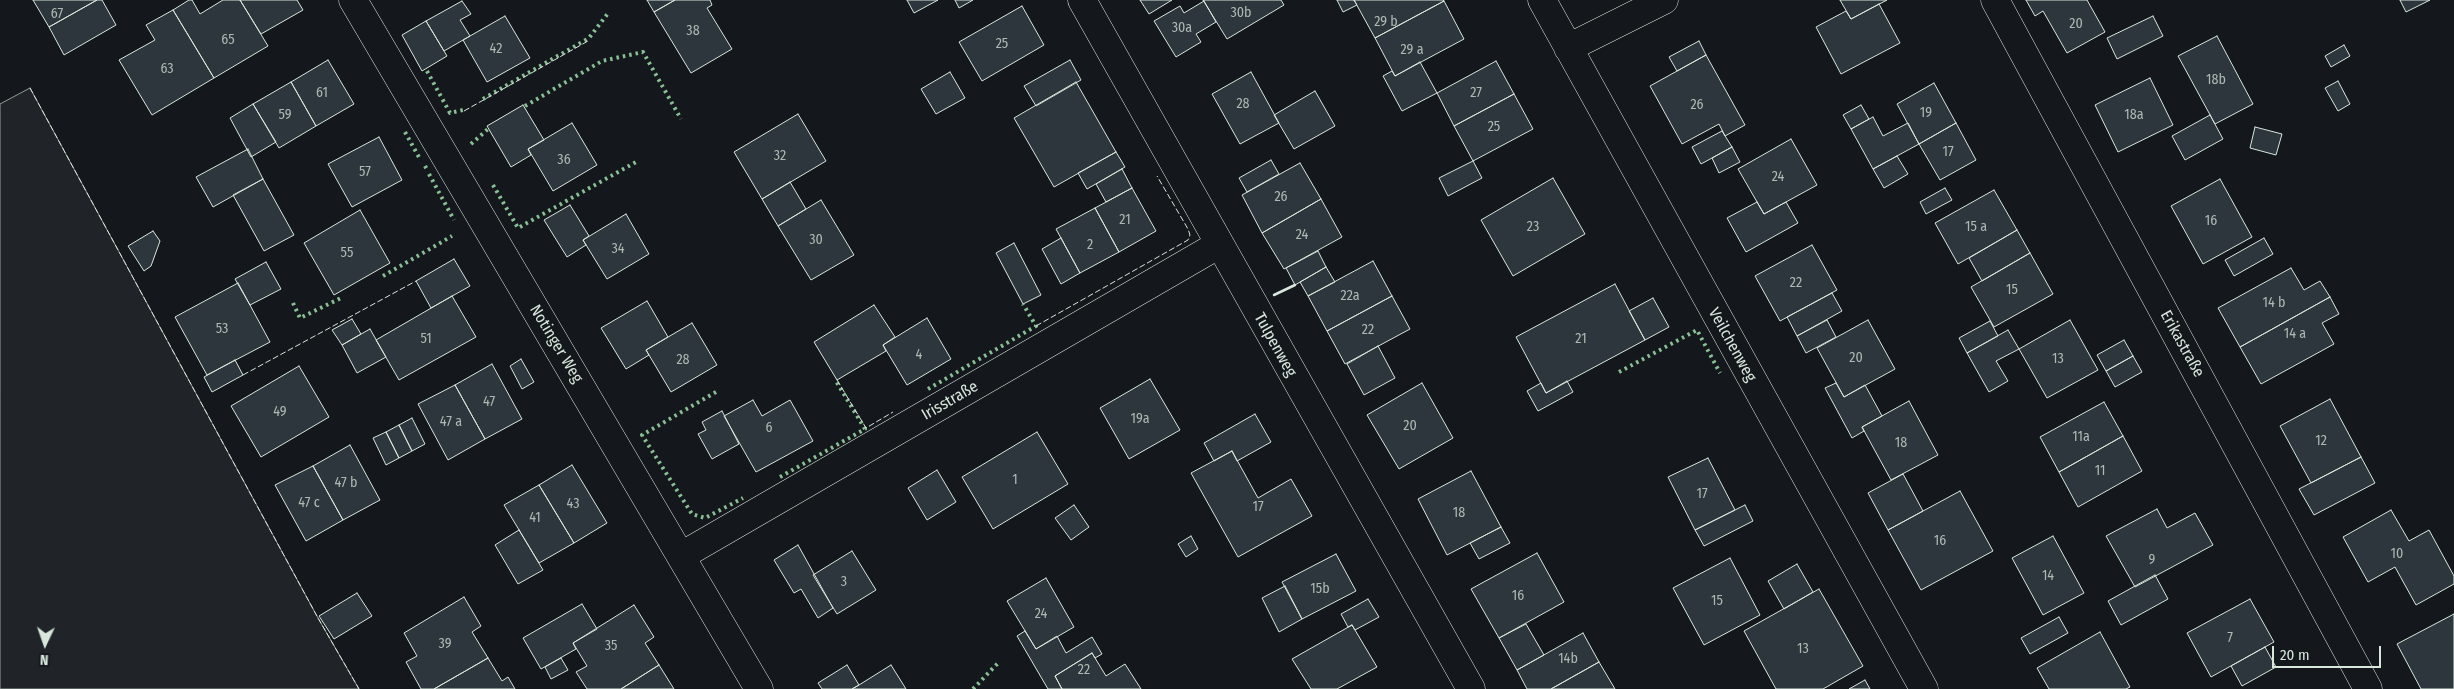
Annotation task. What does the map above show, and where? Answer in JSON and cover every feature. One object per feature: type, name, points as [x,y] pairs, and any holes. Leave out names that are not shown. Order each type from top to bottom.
[{"type":"street","name":"Notinger Weg","points":[[353,0],[760,689]]},
{"type":"street","name":"Tulpenweg","points":[[1082,0],[1218,245],[1471,689]]},
{"type":"street","name":"Veilchenweg","points":[[1542,0],[1924,689]]},
{"type":"street","points":[[1568,48],[1664,0]]},
{"type":"street","name":"Erikastraße","points":[[1995,0],[2368,689]]},
{"type":"street","name":"Irisstraße","points":[[681,556],[1218,245]]},
{"type":"shaded area","points":[[30,88],[318,618],[359,689],[0,689],[0,104]]},
{"type":"building","points":[[33,0],[97,0],[49,27]]},
{"type":"building","points":[[97,0],[102,0],[116,25],[64,55],[49,27]]},
{"type":"building","points":[[192,0],[200,14],[223,0],[240,0],[268,46],[214,78],[173,10]]},
{"type":"building","points":[[240,0],[297,0],[303,10],[261,34]]},
{"type":"building","points":[[647,0],[675,0],[654,12]]},
{"type":"building","points":[[675,0],[710,0],[712,5],[707,8],[732,49],[691,73],[654,12]]},
{"type":"building","points":[[907,0],[938,0],[914,13]]},
{"type":"building","points":[[955,0],[973,0],[959,8]]},
{"type":"building","points":[[1140,0],[1172,0],[1149,14]]},
{"type":"building","points":[[1203,0],[1281,0],[1284,5],[1227,39]]},
{"type":"building","points":[[1337,0],[1354,0],[1357,5],[1343,12]]},
{"type":"building","points":[[1354,0],[1443,0],[1444,1],[1375,38]]},
{"type":"building","points":[[1840,0],[1887,0],[1851,19]]},
{"type":"building","points":[[2026,0],[2087,0],[2105,32],[2067,53],[2043,11],[2035,16]]},
{"type":"building","points":[[2400,0],[2430,0],[2406,12]]},
{"type":"building","points":[[462,1],[471,14],[460,20],[470,36],[444,51],[426,21]]},
{"type":"building","points":[[1204,1],[1216,22],[1196,34],[1201,42],[1176,57],[1154,21],[1180,6],[1184,13]]},
{"type":"building","points":[[1444,1],[1464,39],[1395,76],[1375,38]]},
{"type":"building","points":[[1879,4],[1900,43],[1841,74],[1816,27],[1846,11],[1851,19]]},
{"type":"building","points":[[1022,6],[1044,45],[982,81],[959,42]]},
{"type":"building","points":[[173,10],[214,78],[152,115],[119,60],[155,40],[146,25]]},
{"type":"building","points":[[505,16],[530,58],[487,82],[463,40]]},
{"type":"building","points":[[2153,16],[2163,36],[2117,59],[2107,38]]},
{"type":"building","points":[[426,21],[447,56],[422,71],[402,35]]},
{"type":"building","points":[[2217,36],[2253,104],[2215,124],[2178,56]]},
{"type":"building","points":[[1699,41],[1706,55],[1677,71],[1669,57]]},
{"type":"building","points":[[2344,45],[2350,56],[2331,67],[2325,56]]},
{"type":"building","points":[[1706,55],[1745,125],[1725,136],[1719,124],[1682,144],[1650,86]]},
{"type":"building","points":[[328,60],[354,104],[316,126],[291,82]]},
{"type":"building","points":[[1070,60],[1081,80],[1036,106],[1024,86]]},
{"type":"building","points":[[1496,61],[1514,94],[1454,126],[1437,93]]},
{"type":"building","points":[[1420,62],[1437,93],[1402,111],[1383,76],[1392,71],[1395,76]]},
{"type":"building","points":[[950,72],[965,98],[936,114],[921,89]]},
{"type":"building","points":[[1251,72],[1279,123],[1240,144],[1212,94]]},
{"type":"building","points":[[2150,78],[2173,125],[2118,152],[2095,105]]},
{"type":"building","points":[[2338,81],[2350,104],[2338,111],[2325,88]]},
{"type":"building","points":[[291,82],[316,126],[279,148],[253,104]]},
{"type":"building","points":[[1076,82],[1116,152],[1054,187],[1014,118]]},
{"type":"building","points":[[1934,83],[1956,123],[1919,144],[1897,104]]},
{"type":"building","points":[[1315,91],[1335,126],[1294,149],[1274,115]]},
{"type":"building","points":[[1514,94],[1533,129],[1473,161],[1454,126]]},
{"type":"building","points":[[253,104],[276,142],[251,157],[230,118]]},
{"type":"building","points":[[523,105],[544,140],[528,149],[531,155],[511,167],[487,126]]},
{"type":"building","points":[[1861,105],[1869,119],[1851,129],[1843,115]]},
{"type":"building","points":[[798,114],[826,161],[762,199],[734,152]]},
{"type":"building","points":[[2210,115],[2223,139],[2185,160],[2172,136]]},
{"type":"building","points":[[1873,117],[1883,136],[1908,123],[1919,144],[1873,169],[1851,129]]},
{"type":"building","points":[[572,123],[597,165],[553,191],[528,149]]},
{"type":"building","points":[[1956,123],[1976,160],[1940,180],[1919,144]]},
{"type":"building","points":[[2255,127],[2282,134],[2276,155],[2250,148]]},
{"type":"building","points":[[1722,131],[1732,147],[1701,164],[1692,147]]},
{"type":"building","points":[[379,137],[402,180],[352,207],[328,164]]},
{"type":"building","points":[[1791,139],[1817,185],[1764,214],[1738,169]]},
{"type":"building","points":[[1732,147],[1740,162],[1719,173],[1712,158]]},
{"type":"building","points":[[248,149],[263,179],[213,207],[196,177]]},
{"type":"building","points":[[1116,152],[1125,167],[1087,189],[1078,173]]},
{"type":"building","points":[[1897,156],[1908,174],[1884,188],[1873,169]]},
{"type":"building","points":[[1271,160],[1279,174],[1247,192],[1239,178]]},
{"type":"building","points":[[1473,161],[1482,178],[1448,196],[1439,178]]},
{"type":"building","points":[[1300,163],[1321,199],[1262,233],[1242,195]]},
{"type":"building","points":[[1122,169],[1132,188],[1106,202],[1096,184]]},
{"type":"building","points":[[1553,178],[1585,234],[1513,276],[1481,220]]},
{"type":"building","points":[[263,179],[294,235],[264,251],[233,195]]},
{"type":"building","points":[[2220,179],[2252,237],[2203,264],[2171,206]]},
{"type":"building","points":[[790,182],[806,209],[778,226],[762,199]]},
{"type":"building","points":[[1132,188],[1156,231],[1119,252],[1095,208]]},
{"type":"building","points":[[1945,188],[1952,200],[1926,214],[1920,202]]},
{"type":"building","points":[[1994,190],[2017,230],[1958,264],[1935,223]]},
{"type":"building","points":[[1321,199],[1342,237],[1284,269],[1262,233]]},
{"type":"building","points":[[821,200],[854,255],[811,280],[778,226]]},
{"type":"building","points":[[1757,202],[1764,214],[1786,202],[1798,223],[1746,252],[1727,218]]},
{"type":"building","points":[[570,205],[589,236],[583,240],[586,245],[567,257],[544,220]]},
{"type":"building","points":[[1095,208],[1119,252],[1080,273],[1056,229]]},
{"type":"building","points":[[360,210],[390,263],[334,295],[304,243]]},
{"type":"building","points":[[626,214],[649,254],[607,279],[583,240]]},
{"type":"building","points":[[2017,230],[2030,253],[1982,281],[1969,258]]},
{"type":"building","points":[[153,231],[160,241],[151,266],[144,271],[128,246]]},
{"type":"building","points":[[1061,238],[1080,273],[1061,284],[1042,249]]},
{"type":"building","points":[[2264,238],[2273,254],[2234,276],[2225,260]]},
{"type":"building","points":[[1014,243],[1041,295],[1023,304],[996,253]]},
{"type":"building","points":[[1812,245],[1837,290],[1780,321],[1755,276]]},
{"type":"building","points":[[1318,251],[1326,267],[1295,285],[1286,268]]},
{"type":"building","points":[[2030,253],[2053,294],[1994,327],[1971,287]]},
{"type":"building","points":[[454,259],[470,286],[431,308],[416,281]]},
{"type":"building","points":[[1373,261],[1392,296],[1327,331],[1308,296]]},
{"type":"building","points":[[266,262],[281,289],[250,305],[235,279]]},
{"type":"building","points":[[1326,267],[1335,282],[1308,296],[1300,282]]},
{"type":"building","points":[[2291,268],[2304,290],[2320,281],[2330,297],[2240,347],[2218,308]]},
{"type":"building","points":[[238,283],[270,342],[207,375],[175,317]]},
{"type":"building","points":[[1615,284],[1645,340],[1546,393],[1516,337]]},
{"type":"building","points":[[1832,293],[1842,311],[1797,336],[1787,317]]},
{"type":"building","points":[[452,296],[476,337],[399,380],[376,340]]},
{"type":"building","points":[[1392,296],[1410,329],[1345,364],[1327,331]]},
{"type":"building","points":[[2330,297],[2339,314],[2322,323],[2334,344],[2261,384],[2240,347]]},
{"type":"building","points":[[1653,298],[1669,327],[1645,340],[1629,311]]},
{"type":"building","points":[[647,301],[668,337],[646,350],[649,355],[626,369],[601,328]]},
{"type":"building","points":[[874,305],[895,337],[883,345],[886,351],[837,380],[814,342]]},
{"type":"building","points":[[927,318],[951,359],[907,385],[883,345]]},
{"type":"building","points":[[352,319],[361,334],[342,345],[332,330]]},
{"type":"building","points":[[1827,320],[1836,337],[1806,353],[1797,336]]},
{"type":"building","points":[[1868,320],[1895,369],[1844,397],[1817,348]]},
{"type":"building","points":[[2070,320],[2098,370],[2047,398],[2019,349]]},
{"type":"building","points":[[1990,321],[1998,336],[1967,353],[1959,338]]},
{"type":"building","points":[[692,323],[717,365],[671,392],[646,350]]},
{"type":"building","points":[[370,329],[386,357],[357,373],[342,345]]},
{"type":"building","points":[[2008,330],[2019,349],[1996,361],[2008,381],[1989,392],[1967,353]]},
{"type":"building","points":[[2124,340],[2133,356],[2106,371],[2097,355]]},
{"type":"building","points":[[1378,346],[1395,378],[1364,395],[1347,364]]},
{"type":"building","points":[[2133,356],[2142,372],[2115,387],[2106,371]]},
{"type":"building","points":[[521,359],[534,382],[522,389],[510,366]]},
{"type":"building","points":[[235,360],[243,375],[212,392],[204,377]]},
{"type":"building","points":[[492,364],[522,419],[485,439],[455,385]]},
{"type":"building","points":[[299,366],[329,417],[261,457],[231,406]]},
{"type":"building","points":[[1150,379],[1180,430],[1129,459],[1100,408]]},
{"type":"building","points":[[1567,381],[1573,392],[1538,411],[1527,391],[1541,383],[1546,393]]},
{"type":"building","points":[[1422,383],[1453,438],[1399,469],[1367,415]]},
{"type":"building","points":[[1836,383],[1844,397],[1865,385],[1882,416],[1862,427],[1864,431],[1852,438],[1825,388]]},
{"type":"building","points":[[455,385],[485,439],[448,460],[418,404]]},
{"type":"building","points":[[2330,399],[2361,457],[2311,483],[2280,426]]},
{"type":"building","points":[[753,400],[762,416],[790,400],[813,441],[756,472],[724,416]]},
{"type":"building","points":[[1909,401],[1938,455],[1891,480],[1862,427]]},
{"type":"building","points":[[2104,402],[2123,436],[2059,472],[2040,437]]},
{"type":"building","points":[[722,411],[739,444],[712,459],[698,434],[706,430],[702,422]]},
{"type":"building","points":[[1255,414],[1271,442],[1237,461],[1232,451],[1214,461],[1204,443]]},
{"type":"building","points":[[412,418],[425,444],[412,451],[399,425]]},
{"type":"building","points":[[399,425],[412,451],[399,458],[386,432]]},
{"type":"building","points":[[386,432],[399,458],[386,465],[373,438]]},
{"type":"building","points":[[1037,432],[1068,484],[993,529],[962,477]]},
{"type":"building","points":[[2123,436],[2142,471],[2078,507],[2059,472]]},
{"type":"building","points":[[350,445],[380,500],[343,520],[313,466]]},
{"type":"building","points":[[1232,451],[1258,498],[1291,479],[1312,516],[1238,557],[1191,473]]},
{"type":"building","points":[[2361,457],[2375,483],[2314,515],[2299,489]]},
{"type":"building","points":[[1708,458],[1735,510],[1695,530],[1668,477]]},
{"type":"building","points":[[572,465],[607,523],[574,543],[539,485]]},
{"type":"building","points":[[313,466],[343,520],[306,541],[275,485]]},
{"type":"building","points":[[937,470],[956,502],[927,520],[908,488]]},
{"type":"building","points":[[1471,471],[1501,527],[1447,555],[1418,499]]},
{"type":"building","points":[[1903,474],[1923,511],[1888,530],[1868,493]]},
{"type":"building","points":[[539,485],[574,543],[539,563],[504,505]]},
{"type":"building","points":[[1960,491],[1993,551],[1921,590],[1888,530]]},
{"type":"building","points":[[1074,505],[1089,527],[1071,540],[1055,518]]},
{"type":"building","points":[[1745,505],[1753,521],[1704,546],[1695,530]]},
{"type":"building","points":[[2157,509],[2167,528],[2195,513],[2213,545],[2135,587],[2106,536]]},
{"type":"building","points":[[2391,510],[2409,541],[2429,530],[2454,576],[2454,584],[2416,605],[2395,567],[2368,582],[2343,537]]},
{"type":"building","points":[[1501,527],[1510,543],[1479,559],[1470,543]]},
{"type":"building","points":[[519,530],[543,570],[518,584],[495,545]]},
{"type":"building","points":[[1191,536],[1198,549],[1186,557],[1178,544]]},
{"type":"building","points":[[2053,536],[2084,593],[2043,615],[2012,558]]},
{"type":"building","points":[[798,545],[833,608],[818,618],[801,589],[794,593],[774,560]]},
{"type":"building","points":[[852,551],[876,590],[837,614],[813,575]]},
{"type":"building","points":[[1537,553],[1564,602],[1499,638],[1471,589]]},
{"type":"building","points":[[1336,554],[1356,591],[1302,619],[1282,582]]},
{"type":"building","points":[[1730,558],[1760,615],[1704,645],[1673,588]]},
{"type":"building","points":[[1797,564],[1813,592],[1784,609],[1768,581]]},
{"type":"building","points":[[2155,575],[2168,599],[2121,625],[2108,601]]},
{"type":"building","points":[[1046,578],[1074,627],[1036,649],[1007,601]]},
{"type":"building","points":[[1285,586],[1302,619],[1279,632],[1262,598]]},
{"type":"building","points":[[1819,589],[1863,666],[1823,689],[1776,689],[1744,631]]},
{"type":"building","points":[[357,593],[372,616],[334,639],[319,616]]},
{"type":"building","points":[[464,597],[481,626],[472,632],[488,658],[434,689],[421,689],[406,662],[417,656],[404,633]]},
{"type":"building","points":[[1368,599],[1379,617],[1355,630],[1352,625],[1348,627],[1341,614]]},
{"type":"building","points":[[2250,599],[2274,642],[2211,677],[2187,633]]},
{"type":"building","points":[[582,604],[597,629],[573,643],[576,649],[541,669],[523,638]]},
{"type":"building","points":[[634,605],[654,637],[645,643],[659,665],[621,689],[587,689],[576,672],[587,666],[573,643]]},
{"type":"building","points":[[2454,614],[2454,689],[2421,689],[2397,644]]},
{"type":"building","points":[[2059,617],[2068,633],[2030,654],[2021,638]]},
{"type":"building","points":[[1526,624],[1544,655],[1517,670],[1499,638]]},
{"type":"building","points":[[1352,625],[1377,667],[1337,689],[1311,689],[1292,659]]},
{"type":"building","points":[[1025,631],[1036,649],[1057,636],[1066,653],[1092,637],[1102,654],[1095,658],[1092,653],[1055,676],[1062,689],[1048,689],[1017,636]]},
{"type":"building","points":[[2100,632],[2130,687],[2126,689],[2049,689],[2037,668]]},
{"type":"building","points":[[1583,633],[1599,662],[1551,689],[1527,689],[1517,670]]},
{"type":"building","points":[[2265,647],[2276,667],[2242,686],[2231,666]]},
{"type":"building","points":[[1092,653],[1106,676],[1125,664],[1141,689],[1062,689],[1055,676]]},
{"type":"building","points":[[488,658],[502,681],[508,677],[515,689],[434,689]]},
{"type":"building","points":[[561,658],[568,670],[551,679],[545,667]]},
{"type":"building","points":[[1599,662],[1615,689],[1551,689]]},
{"type":"building","points":[[659,665],[674,689],[621,689]]},
{"type":"building","points":[[847,665],[859,685],[852,689],[822,689],[818,683]]},
{"type":"building","points":[[891,665],[906,689],[852,689],[859,685]]},
{"type":"building","points":[[1865,680],[1870,689],[1849,689]]},
{"type":"hedge","points":[[483,99],[589,38],[609,12]]},
{"type":"hedge","points":[[525,106],[602,61],[643,52],[681,119]]},
{"type":"hedge","points":[[427,71],[450,113],[463,110]]},
{"type":"hedge","points":[[471,144],[488,129]]},
{"type":"hedge","points":[[405,132],[420,159]]},
{"type":"hedge","points":[[493,185],[518,228],[636,162]]},
{"type":"hedge","points":[[425,166],[428,171]]},
{"type":"hedge","points":[[429,174],[454,220]]},
{"type":"hedge","points":[[383,276],[452,236]]},
{"type":"hedge","points":[[293,303],[300,318],[341,298]]},
{"type":"hedge","points":[[928,389],[1036,326],[1023,304]]},
{"type":"hedge","points":[[1619,372],[1697,330],[1720,373]]},
{"type":"hedge","points":[[780,477],[865,429],[836,381]]},
{"type":"hedge","points":[[716,392],[642,435],[692,514],[705,518],[743,498]]},
{"type":"hedge","points":[[973,689],[998,663]]},
{"type":"fence","points":[[464,111],[588,41]]},
{"type":"fence","points":[[30,88],[318,618],[359,689]]},
{"type":"fence","points":[[1036,326],[1188,240],[1190,235],[1188,229],[1157,176]]},
{"type":"fence","points":[[243,375],[416,281]]},
{"type":"fence","points":[[837,380],[866,428],[893,412]]},
{"type":"wall","points":[[1274,295],[1295,285]]}]
